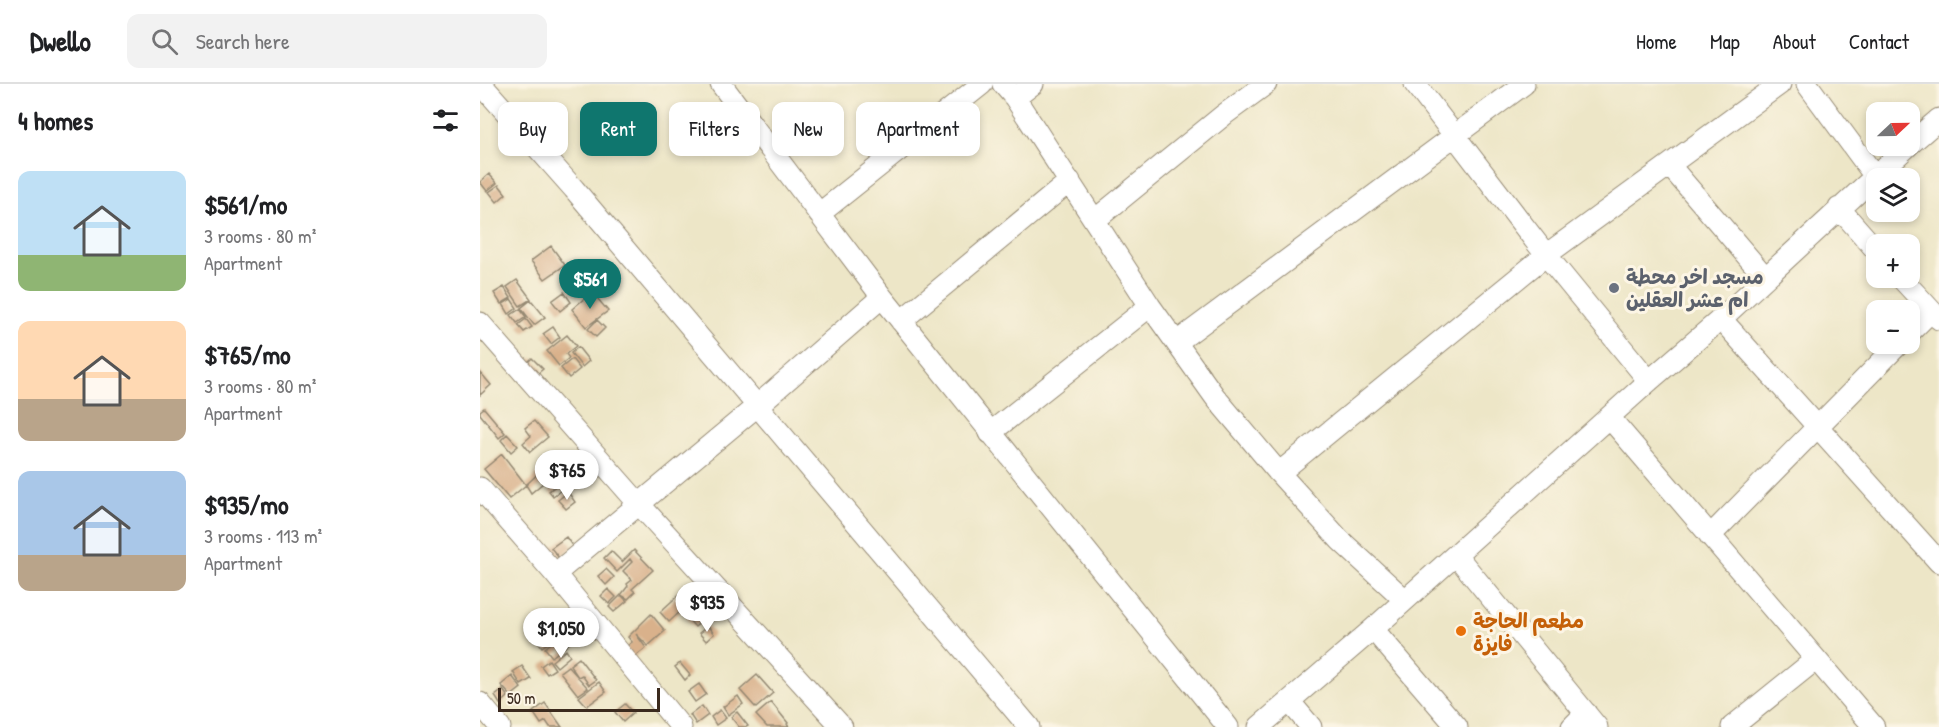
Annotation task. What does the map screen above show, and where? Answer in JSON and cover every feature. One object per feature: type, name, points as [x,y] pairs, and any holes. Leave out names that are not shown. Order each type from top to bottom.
[{"type":"street","points":[[481,84],[574,189],[1029,727]]},
{"type":"street","points":[[819,214],[982,84]]},
{"type":"street","points":[[1034,84],[1009,91],[1150,306],[1215,397],[1279,473],[1340,540],[1405,600]]},
{"type":"street","points":[[1095,220],[1225,114],[1266,84]]},
{"type":"street","points":[[1415,84],[1546,255],[1649,381]]},
{"type":"street","points":[[1279,473],[1546,255],[1780,84]]},
{"type":"street","points":[[1807,84],[1869,168]]},
{"type":"street","points":[[1177,342],[1522,85]]},
{"type":"street","points":[[731,87],[819,214],[882,297],[1228,727]]},
{"type":"street","points":[[1920,135],[1939,119]]},
{"type":"street","points":[[1882,168],[1896,156]]},
{"type":"street","points":[[1670,166],[1765,277]]},
{"type":"street","points":[[901,321],[1070,181]]},
{"type":"street","points":[[1259,727],[1721,319],[1866,183]]},
{"type":"street","points":[[1839,208],[1866,239]]},
{"type":"street","points":[[1910,288],[1935,315],[1920,325]]},
{"type":"street","points":[[555,574],[757,406],[882,297]]},
{"type":"street","points":[[990,433],[1150,306]]},
{"type":"street","points":[[1721,319],[1939,562]]},
{"type":"street","points":[[480,323],[639,504],[842,727]]},
{"type":"street","points":[[1710,536],[1889,354]]},
{"type":"street","points":[[1609,417],[1874,727]]},
{"type":"street","points":[[480,488],[555,574],[681,727]]},
{"type":"street","points":[[1456,555],[1585,722]]},
{"type":"street","points":[[1372,629],[1457,727]]},
{"type":"street","points":[[1732,727],[1815,660]]},
{"type":"street","points":[[1289,701],[1311,727]]},
{"type":"street","points":[[480,703],[500,727]]},
{"type":"building","points":[[489,174],[497,183],[487,191],[480,182]]},
{"type":"building","points":[[499,185],[506,194],[497,202],[489,192]]},
{"type":"building","points":[[551,246],[565,265],[545,279],[531,261]]},
{"type":"building","points":[[517,280],[531,299],[520,306],[507,287]]},
{"type":"building","points":[[504,287],[511,298],[501,304],[494,293]]},
{"type":"building","points":[[564,292],[571,302],[560,311],[552,301]]},
{"type":"building","points":[[592,292],[608,311],[586,327],[572,309]]},
{"type":"building","points":[[511,299],[517,308],[509,314],[503,304]]},
{"type":"building","points":[[531,300],[545,317],[534,325],[521,308]]},
{"type":"building","points":[[520,309],[526,317],[517,323],[511,315]]},
{"type":"building","points":[[526,319],[532,327],[524,332],[518,325]]},
{"type":"building","points":[[597,320],[605,328],[596,337],[588,329]]},
{"type":"building","points":[[553,327],[560,337],[551,344],[543,334]]},
{"type":"building","points":[[567,335],[576,346],[566,354],[569,358],[559,366],[547,351]]},
{"type":"building","points":[[578,347],[589,361],[582,367],[571,353]]},
{"type":"building","points":[[532,358],[543,369],[536,375],[525,365]]},
{"type":"building","points":[[572,359],[580,369],[569,378],[561,368]]},
{"type":"building","points":[[480,372],[491,385],[480,395]]},
{"type":"building","points":[[484,408],[505,433],[499,438],[480,414]]},
{"type":"building","points":[[534,421],[548,437],[530,452],[523,443],[531,436],[525,428]]},
{"type":"building","points":[[507,434],[518,446],[511,452],[501,440]]},
{"type":"building","points":[[502,454],[526,485],[509,499],[484,469]]},
{"type":"building","points":[[542,470],[549,478],[531,493],[526,485]]},
{"type":"building","points":[[565,479],[569,484],[553,496],[549,491]]},
{"type":"building","points":[[568,492],[575,502],[566,509],[558,500]]},
{"type":"building","points":[[566,537],[573,547],[559,558],[551,548]]},
{"type":"building","points":[[634,550],[653,570],[632,589],[635,592],[628,599],[621,595],[632,580],[623,571],[632,562],[630,559],[617,572],[604,558],[611,551],[622,562]]},
{"type":"building","points":[[606,569],[614,577],[606,585],[598,576]]},
{"type":"building","points":[[608,589],[616,597],[609,604],[601,596]]},
{"type":"building","points":[[685,589],[694,599],[669,622],[660,612]]},
{"type":"building","points":[[621,595],[627,601],[614,612],[609,607]]},
{"type":"building","points":[[697,608],[706,617],[695,627],[687,618]]},
{"type":"building","points":[[651,614],[665,631],[648,646],[636,634],[646,648],[633,658],[625,648],[632,642],[628,637]]},
{"type":"building","points":[[552,616],[573,640],[564,648],[544,624]]},
{"type":"building","points":[[542,625],[553,639],[542,647],[532,633]]},
{"type":"building","points":[[708,626],[714,634],[706,641],[699,633]]},
{"type":"building","points":[[555,640],[562,649],[552,657],[545,648]]},
{"type":"building","points":[[566,650],[570,656],[557,667],[552,661]]},
{"type":"building","points":[[579,658],[596,680],[589,685],[582,675],[578,677],[570,665]]},
{"type":"building","points":[[549,660],[555,669],[547,674],[541,666]]},
{"type":"building","points":[[680,663],[690,675],[685,680],[675,667]]},
{"type":"building","points":[[522,666],[531,679],[521,685],[513,672]]},
{"type":"building","points":[[568,666],[588,688],[578,695],[560,672]]},
{"type":"building","points":[[757,675],[773,693],[756,708],[740,690]]},
{"type":"building","points":[[512,676],[521,688],[511,696],[501,685]]},
{"type":"building","points":[[599,682],[606,692],[587,706],[579,697]]},
{"type":"building","points":[[699,684],[706,694],[695,702],[688,692]]},
{"type":"building","points":[[503,690],[508,697],[500,704],[495,696]]},
{"type":"building","points":[[738,696],[743,704],[728,715],[723,707]]},
{"type":"building","points":[[771,702],[789,727],[767,727],[756,715]]},
{"type":"building","points":[[545,703],[562,727],[550,727],[546,721],[541,724],[533,712]]},
{"type":"building","points":[[625,704],[633,713],[623,722],[615,712]]},
{"type":"building","points":[[702,706],[708,715],[696,724],[690,715]]},
{"type":"building","points":[[720,710],[726,718],[716,725],[711,717]]},
{"type":"building","points":[[737,712],[748,726],[739,727],[731,717]]},
{"type":"place","name":"مسجد اخر محطة ام عشر العقلين","points":[[1614,288]]},
{"type":"place","name":"مطعم الحاجة فايزة","points":[[1461,631]]}]
